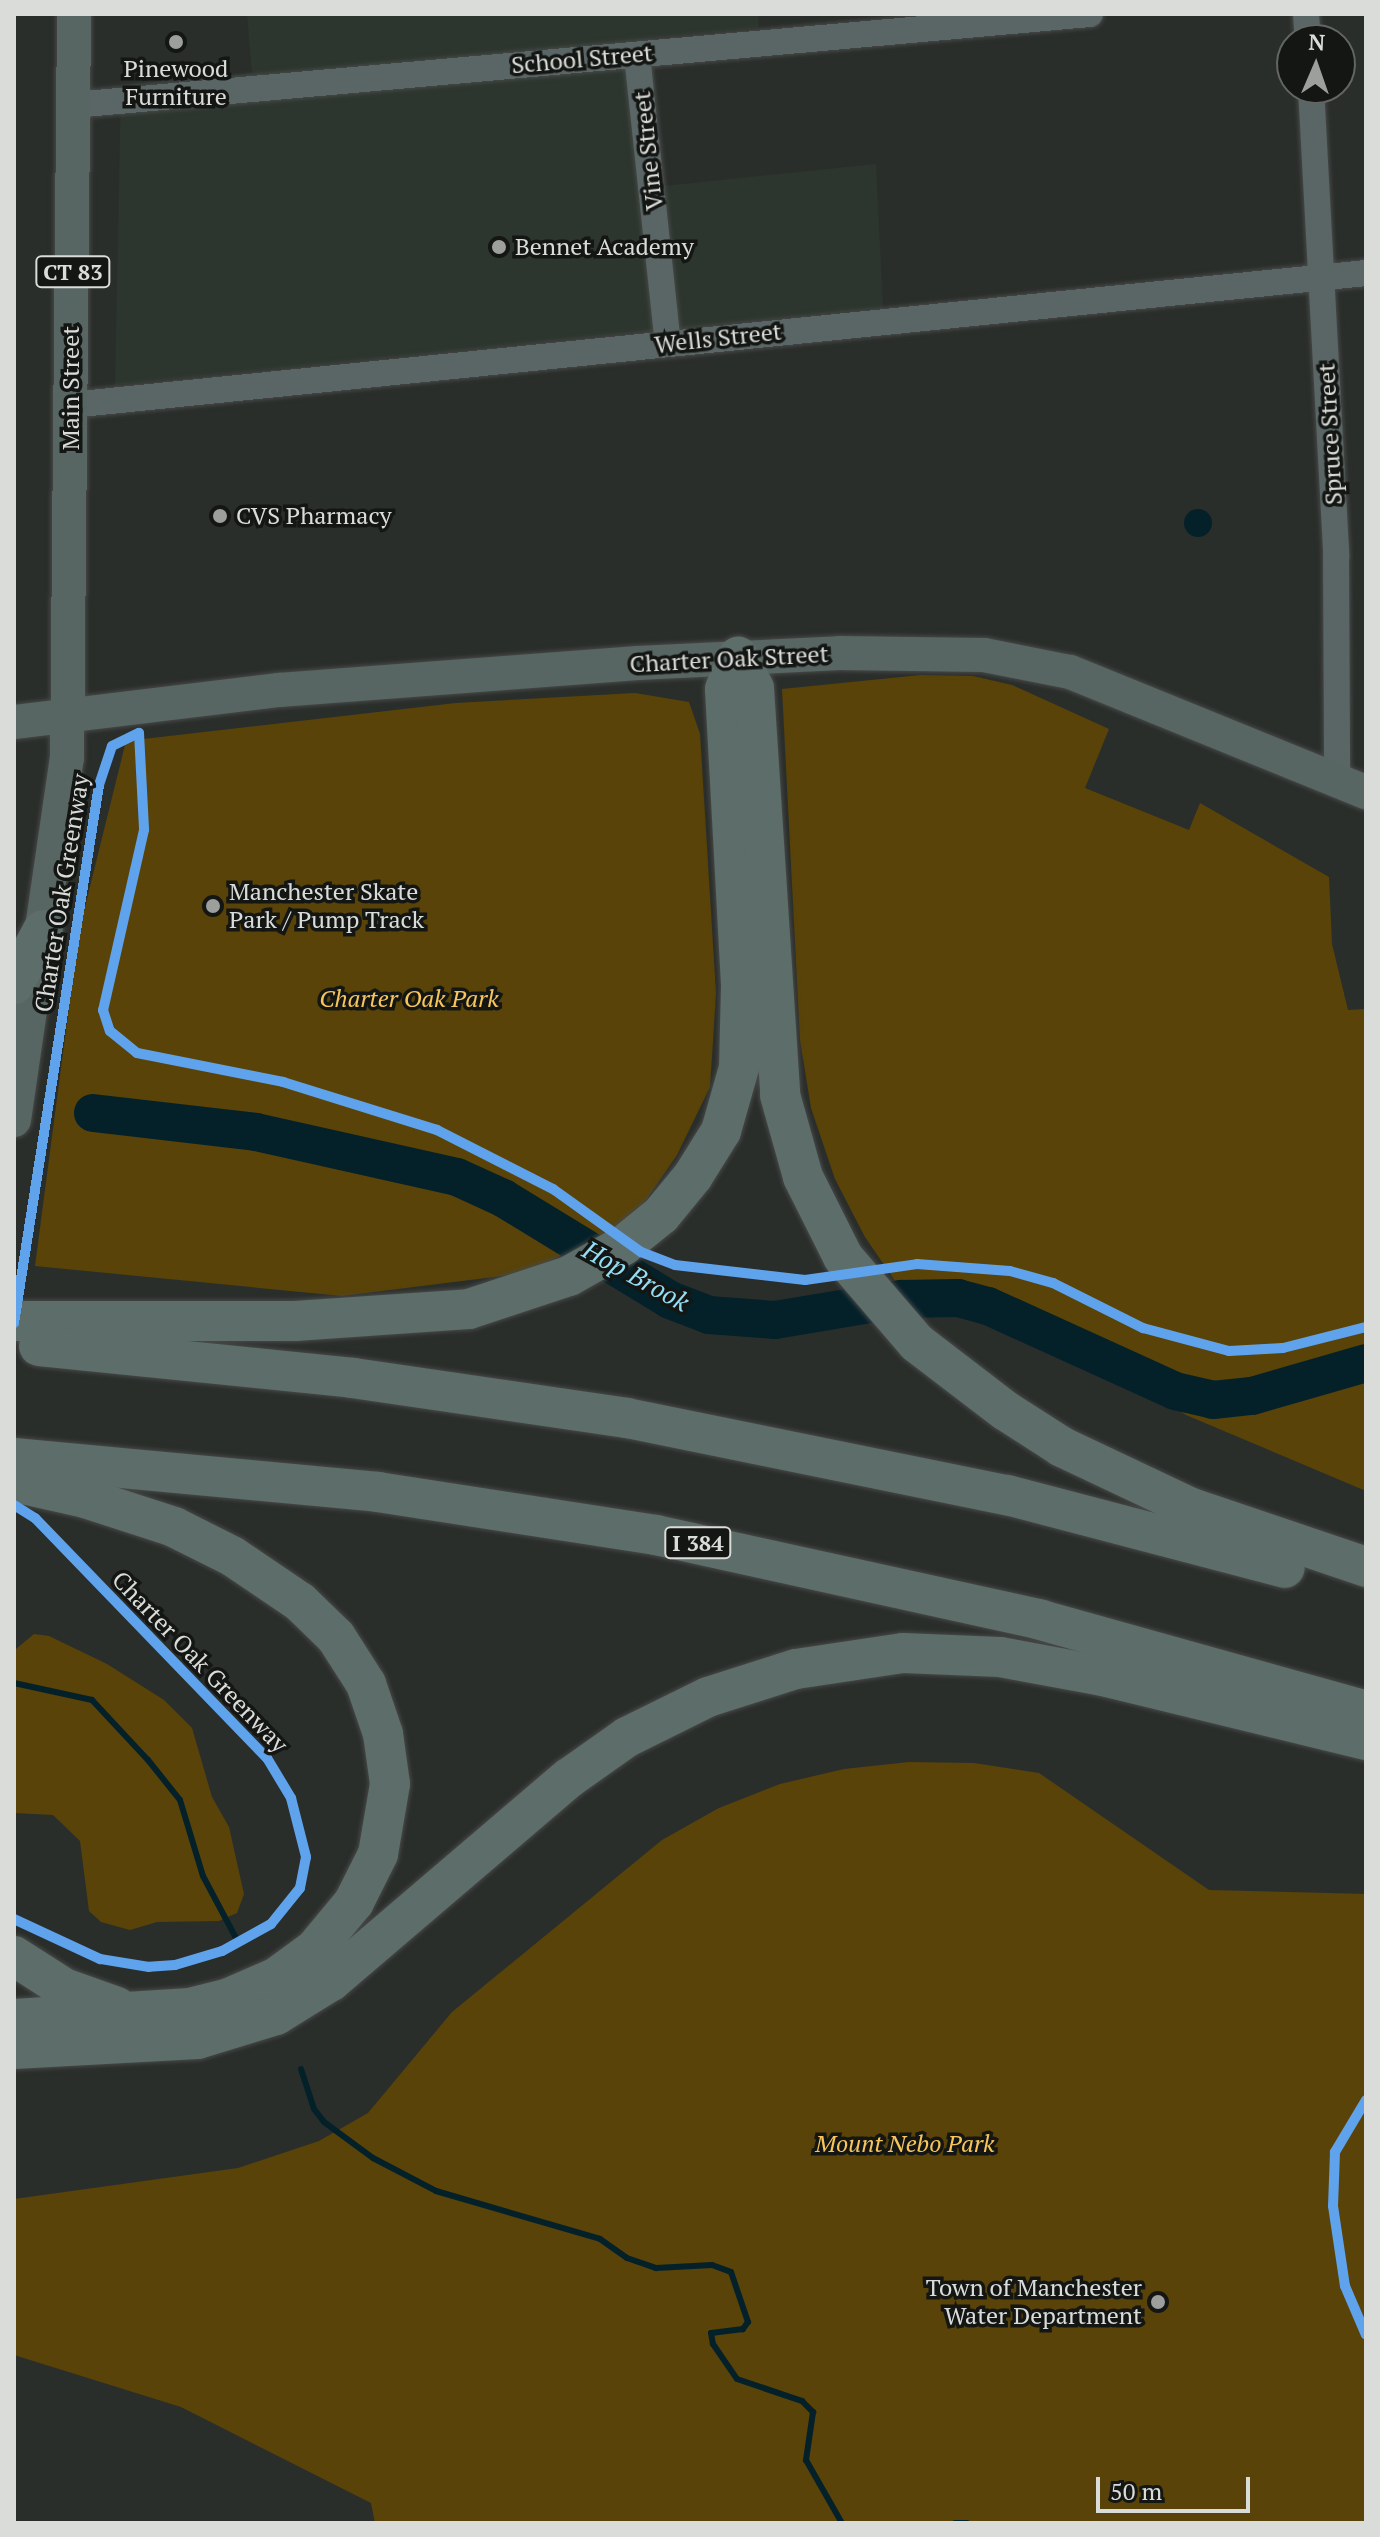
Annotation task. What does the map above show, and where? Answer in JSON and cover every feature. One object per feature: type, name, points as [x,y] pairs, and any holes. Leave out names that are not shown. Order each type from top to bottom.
[{"type":"highway","points":[[14,1321],[413,1316],[493,1304],[569,1276],[640,1233],[672,1203],[704,1161],[726,1117],[739,1068],[741,985],[725,689],[738,657]]},
{"type":"highway","points":[[738,657],[754,688],[780,1095],[803,1177],[848,1265],[903,1330],[1006,1411],[1088,1461],[1189,1507],[1366,1567]]},
{"type":"highway","points":[[14,984],[43,930]]},
{"type":"highway","points":[[14,1344],[367,1379],[730,1436],[1020,1498],[1366,1592]]},
{"type":"highway","name":"I 384","points":[[14,1458],[378,1492],[656,1535],[1027,1616],[1366,1711]]},
{"type":"highway","points":[[14,1482],[149,1518],[198,1538],[269,1579],[312,1612],[344,1648],[366,1684],[381,1724],[389,1769],[387,1818],[371,1871],[342,1919],[301,1961],[265,1984],[216,2002],[157,2012],[14,2019]]},
{"type":"highway","points":[[14,2049],[198,2039],[276,2015],[331,1981],[569,1778],[617,1744],[708,1697],[796,1669],[903,1653],[1000,1657],[1103,1676],[1366,1740]]},
{"type":"highway","points":[[14,1956],[52,1982],[93,2001],[157,2012]]},
{"type":"main road","name":"Main Street","points":[[70,715],[74,14]]},
{"type":"main road","name":"Charter Oak Street","points":[[14,722],[351,684],[738,657],[894,653],[1017,658],[1070,672],[1351,786]]},
{"type":"main road","name":"CT 83","points":[[14,1120],[43,930],[70,715]]},
{"type":"street","name":"School Street","points":[[74,105],[1090,14]]},
{"type":"street","name":"Vine Street","points":[[637,55],[668,343]]},
{"type":"street","name":"Spruce Street","points":[[1312,104],[1351,786]]},
{"type":"street","name":"Wells Street","points":[[71,405],[1366,273]]},
{"type":"shaded area","name":"Bennet Academy","points":[[247,14],[758,14],[759,28],[651,38],[664,186],[876,164],[883,308],[115,385],[121,85],[252,73]]},
{"type":"green space","points":[[921,675],[973,676],[1012,685],[1109,729],[1085,788],[1189,830],[1200,803],[1329,877],[1332,944],[1348,1010],[1366,1009],[1366,1491],[1186,1415],[1105,1365],[999,1314],[908,1300],[865,1237],[835,1179],[811,1108],[800,1040],[782,689]]},
{"type":"green space","name":"Charter Oak Park","points":[[635,693],[689,702],[700,734],[716,993],[710,1087],[677,1155],[640,1209],[599,1237],[525,1273],[342,1296],[35,1266],[79,931],[126,741],[456,703]]},
{"type":"green space","points":[[34,1634],[49,1636],[107,1664],[164,1700],[192,1728],[212,1797],[229,1827],[244,1894],[237,1913],[219,1921],[157,1922],[130,1930],[101,1922],[89,1911],[80,1841],[53,1815],[14,1813],[14,1662],[16,1649]]},
{"type":"green space","name":"Mount Nebo Park","points":[[909,1762],[974,1763],[1039,1773],[1209,1890],[1366,1894],[1366,2523],[375,2523],[371,2503],[181,2407],[14,2355],[14,2199],[238,2168],[319,2141],[368,2113],[452,2012],[662,1840],[719,1808],[780,1784],[844,1769]]},
{"type":"water","points":[[1198,509],[1208,513],[1212,523],[1208,533],[1198,537],[1188,533],[1184,523],[1188,513]]},
{"type":"waterway","name":"Hop Brook","points":[[93,1113],[256,1132],[457,1177],[503,1198],[670,1300],[709,1315],[775,1320],[901,1299],[958,1298],[988,1306],[1175,1391],[1213,1400],[1252,1396],[1366,1363]]},
{"type":"waterway","points":[[14,1683],[92,1700],[148,1760],[180,1800],[203,1876],[236,1938]]},
{"type":"waterway","points":[[301,2069],[314,2109],[324,2122],[373,2158],[436,2191],[600,2239],[627,2258],[656,2268],[712,2265],[731,2272],[748,2322],[743,2329],[711,2333],[713,2344],[737,2379],[802,2401],[813,2412],[806,2460],[842,2523]]},
{"type":"waterway","points":[[955,2523],[967,2523]]},
{"type":"cycle path","name":"Charter Oak Greenway","points":[[14,1323],[99,785],[112,746],[139,733],[144,830],[103,1010],[110,1031],[137,1053],[283,1082],[437,1130],[553,1189],[641,1252],[675,1265],[805,1280],[917,1264],[1010,1271],[1053,1283],[1143,1328],[1229,1351],[1283,1348],[1366,1327]]},
{"type":"cycle path","name":"Charter Oak Greenway","points":[[14,1505],[35,1518],[267,1758],[291,1798],[306,1857],[300,1888],[271,1924],[222,1951],[175,1965],[149,1967],[100,1959],[14,1919]]},
{"type":"cycle path","points":[[1366,2100],[1335,2152],[1333,2206],[1345,2286],[1366,2335]]},
{"type":"place","name":"Pinewood Furniture","points":[[176,42]]},
{"type":"place","name":"Bennet Academy","points":[[499,247]]},
{"type":"place","name":"CVS Pharmacy","points":[[220,516]]},
{"type":"place","name":"Manchester Skate Park / Pump Track","points":[[213,906]]},
{"type":"place","name":"Town of Manchester Water Department","points":[[1158,2302]]}]
